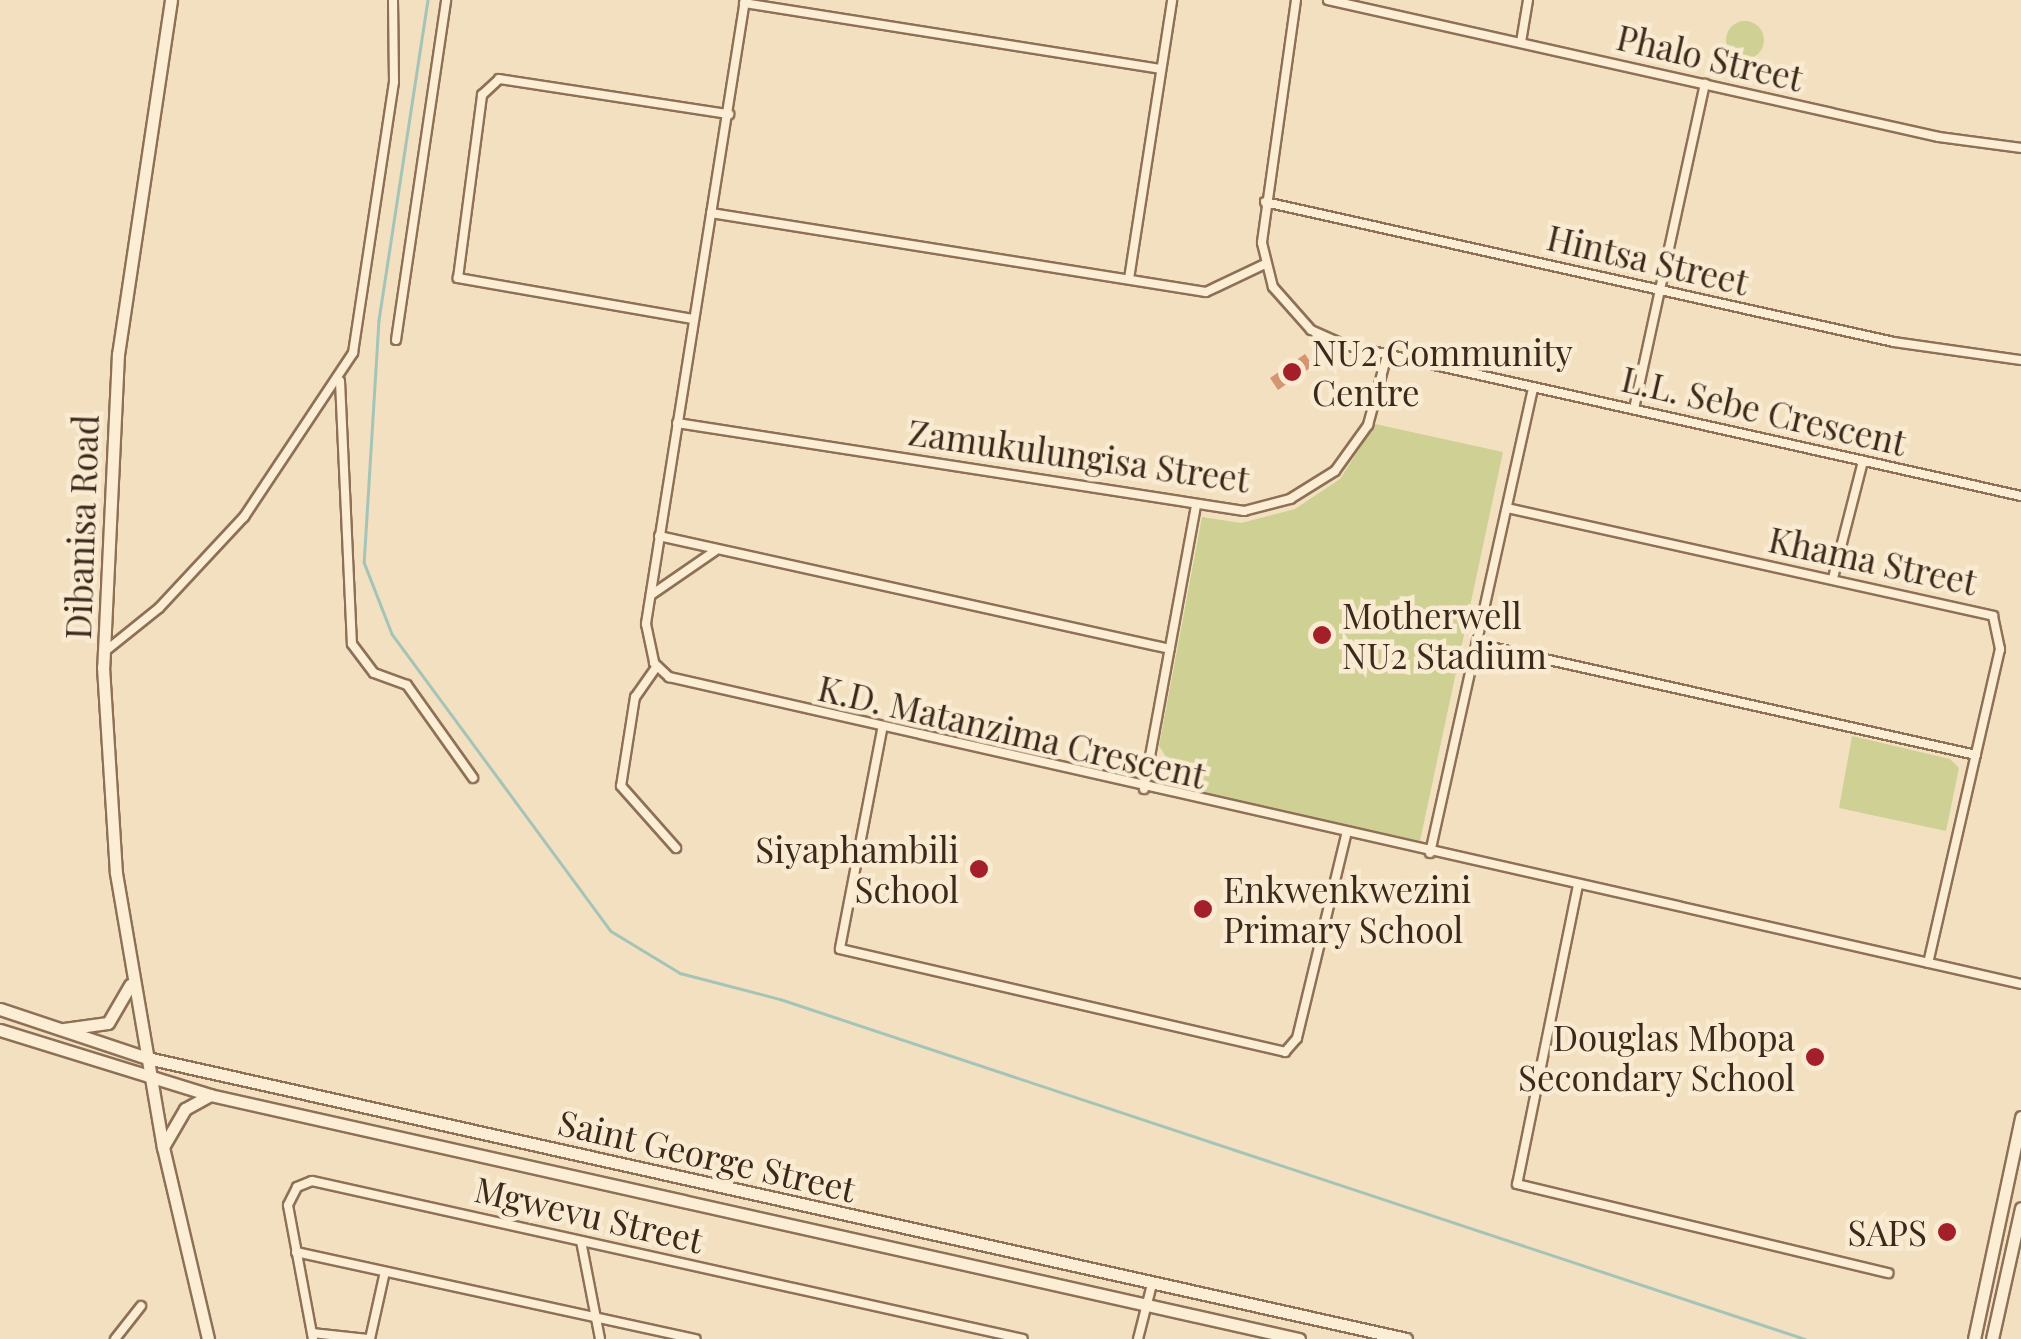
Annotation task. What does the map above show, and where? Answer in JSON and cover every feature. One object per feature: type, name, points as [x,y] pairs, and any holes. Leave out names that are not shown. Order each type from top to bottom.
[{"type":"main road","name":"Dibanisa Road","points":[[171,0],[118,354],[103,653],[116,873],[163,1147],[208,1339]]},
{"type":"main road","points":[[50,1029],[108,1024],[129,995],[132,965]]},
{"type":"main road","name":"Saint George Street","points":[[0,1010],[147,1058],[1406,1339]]},
{"type":"main road","name":"Saint George Street","points":[[0,1030],[210,1095],[1300,1339]]},
{"type":"main road","points":[[163,1147],[185,1109],[210,1095]]},
{"type":"main road","points":[[1974,1339],[2021,1117]]},
{"type":"main road","points":[[1992,1339],[2021,1208]]},
{"type":"street","points":[[103,653],[165,602],[244,517],[340,380],[360,320],[394,82],[393,0]]},
{"type":"street","points":[[396,340],[446,0]]},
{"type":"street","points":[[1129,279],[1172,0]]},
{"type":"street","name":"L.L. Sebe Crescent","points":[[1296,0],[1266,202],[1265,264],[1280,298],[1311,330],[1387,355],[2021,496]]},
{"type":"street","name":"Phalo Street","points":[[1328,0],[1705,84],[2021,148]]},
{"type":"street","points":[[1521,42],[1528,0]]},
{"type":"street","points":[[676,848],[622,786],[637,691],[657,666],[646,636],[650,595],[745,2],[1161,69]]},
{"type":"street","points":[[694,319],[458,278],[482,95],[499,79],[729,114]]},
{"type":"street","points":[[1634,409],[1705,84]]},
{"type":"street","name":"Hintsa Street","points":[[1266,202],[1938,351],[2021,360]]},
{"type":"street","points":[[711,214],[1216,291],[1265,264]]},
{"type":"street","name":"Zamukulungisa Street","points":[[678,423],[1196,507],[1258,510],[1335,470],[1368,425],[1387,355]]},
{"type":"street","points":[[340,380],[358,658],[408,685],[472,778]]},
{"type":"street","points":[[1430,853],[1533,388]]},
{"type":"street","points":[[1833,578],[1863,460]]},
{"type":"street","points":[[1144,788],[1196,507]]},
{"type":"street","name":"Khama Street","points":[[1508,508],[1833,578],[1996,620],[2000,649],[1928,963]]},
{"type":"street","points":[[660,536],[1170,649]]},
{"type":"street","points":[[650,595],[720,550]]},
{"type":"street","points":[[1478,644],[1976,755]]},
{"type":"street","name":"K.D. Matanzima Crescent","points":[[657,666],[683,685],[2021,984]]},
{"type":"street","points":[[882,730],[840,949],[1291,1051],[1346,832]]},
{"type":"street","points":[[1578,884],[1514,1174],[1524,1191],[1889,1273]]},
{"type":"street","name":"Mgwevu Street","points":[[312,1336],[290,1197],[312,1181],[1023,1339]]},
{"type":"street","points":[[581,1241],[600,1339]]},
{"type":"street","points":[[296,1252],[384,1276],[696,1339]]},
{"type":"street","points":[[312,1336],[369,1339],[384,1276]]},
{"type":"street","points":[[1138,1339],[1152,1284]]},
{"type":"street","points":[[115,1339],[141,1306]]},
{"type":"green space","points":[[1745,21],[1759,26],[1764,40],[1759,54],[1745,59],[1731,54],[1726,40],[1731,26]]},
{"type":"green space","name":"Motherwell NU2 Stadium","points":[[1375,424],[1503,452],[1420,841],[1187,789],[1159,746],[1202,517],[1241,523],[1295,509],[1340,479]]},
{"type":"green space","points":[[1852,736],[1950,759],[1959,768],[1946,831],[1839,808]]},
{"type":"building","name":"NU2 Community Centre","points":[[1305,354],[1313,366],[1278,390],[1270,378]]},
{"type":"waterway","points":[[428,0],[379,320],[364,562],[392,634],[611,931],[680,973],[780,999],[1805,1339]]},
{"type":"place","name":"NU2 Community Centre","points":[[1292,372]]},
{"type":"place","name":"Motherwell NU2 Stadium","points":[[1322,635]]},
{"type":"place","name":"Siyaphambili School","points":[[979,869]]},
{"type":"place","name":"Enkwenkwezini Primary School","points":[[1203,909]]},
{"type":"place","name":"Douglas Mbopa Secondary School","points":[[1815,1057]]},
{"type":"place","name":"SAPS","points":[[1947,1232]]}]
